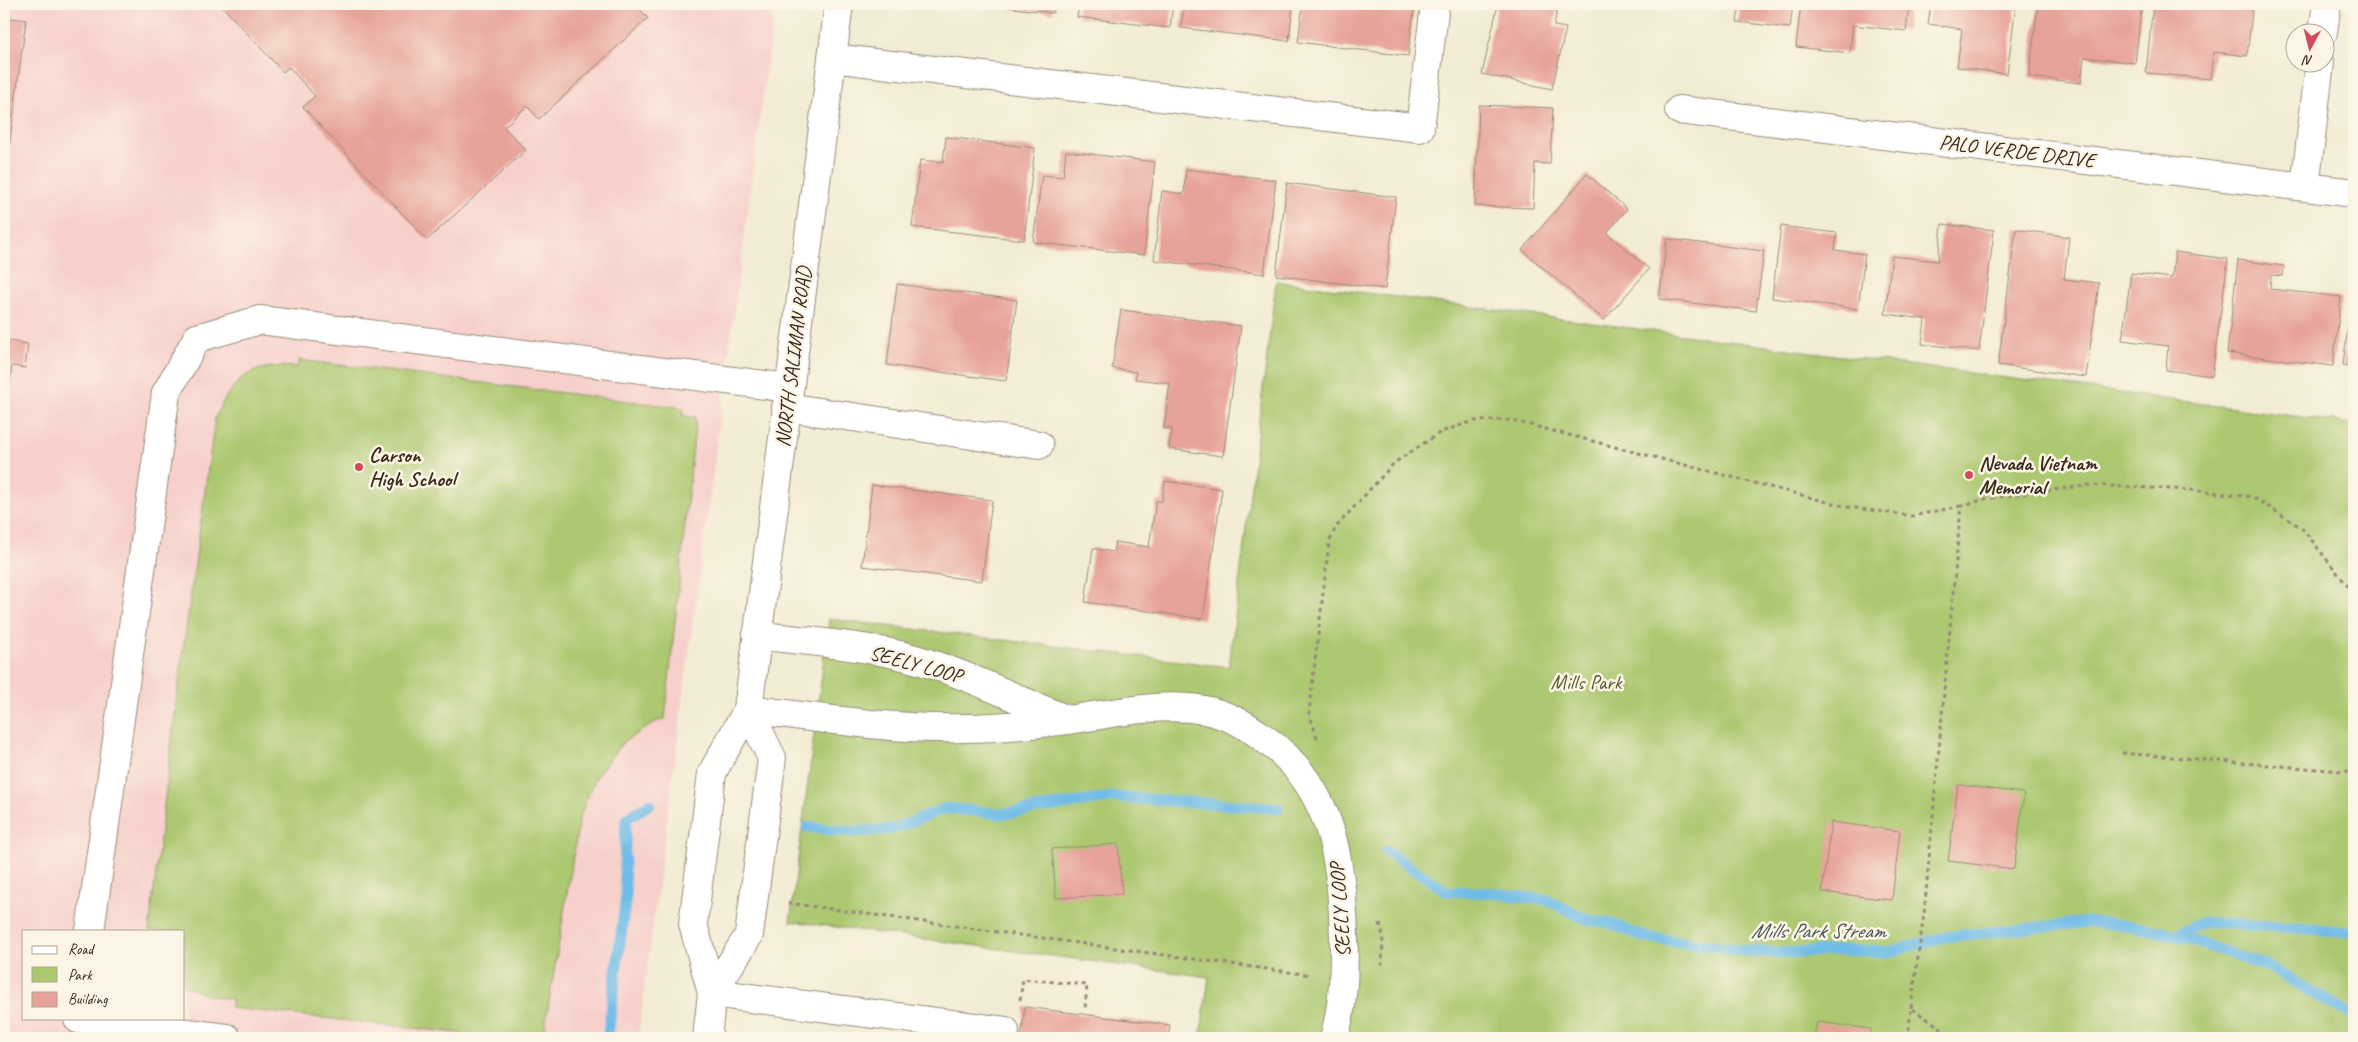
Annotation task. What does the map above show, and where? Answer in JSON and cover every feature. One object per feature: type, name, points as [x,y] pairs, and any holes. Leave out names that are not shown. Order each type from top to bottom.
[{"type":"street","name":"NORTH SALIMAN ROAD","points":[[707,1038],[712,994],[693,924],[712,773],[748,709],[839,4]]},
{"type":"street","points":[[832,58],[1420,128],[1436,4]]},
{"type":"street","points":[[2324,22],[2327,4]]},
{"type":"street","points":[[2305,187],[2319,72]]},
{"type":"street","name":"PALO VERDE DRIVE","points":[[1679,110],[2354,193]]},
{"type":"street","points":[[90,930],[166,393],[197,338],[260,320],[788,397],[1039,445]]},
{"type":"street","name":"SEELY LOOP","points":[[757,635],[915,659],[956,673],[1067,720]]},
{"type":"street","name":"SEELY LOOP","points":[[748,709],[919,728],[970,728],[1067,720],[1134,710],[1166,708],[1204,710],[1242,724],[1290,758],[1313,789],[1337,857],[1342,884],[1343,980],[1342,1012],[1334,1038]]},
{"type":"street","name":"NORTH SALIMAN ROAD","points":[[712,994],[749,935],[772,758],[748,709]]},
{"type":"street","points":[[712,994],[1005,1031]]},
{"type":"street","name":"SEELY LOOP","points":[[1342,1012],[1354,1038]]},
{"type":"street","points":[[76,1038],[78,1020]]},
{"type":"street","points":[[86,1020],[227,1038]]},
{"type":"path","points":[[1318,742],[1310,712],[1329,543],[1336,527],[1394,463],[1441,432],[1474,421],[1511,420],[1847,507],[1912,516],[1962,506],[1985,499],[2090,485],[2192,490],[2253,497],[2302,528],[2354,594]]},
{"type":"path","points":[[1908,1038],[1916,963],[1924,914],[1962,506]]},
{"type":"path","points":[[2122,753],[2354,772]]},
{"type":"path","points":[[785,903],[1343,980]]},
{"type":"path","points":[[1378,917],[1383,936],[1382,964]]},
{"type":"path","points":[[1019,1004],[1023,979],[1087,985],[1085,1009]]},
{"type":"path","points":[[1911,1008],[1956,1038]]},
{"type":"shaded area","name":"Carson High School","points":[[4,4],[775,4],[638,1038],[4,1038]]},
{"type":"green space","name":"Mills Park","points":[[1276,281],[2354,424],[2354,1038],[1200,1038],[1209,977],[790,921],[829,619],[1229,667]]},
{"type":"green space","points":[[299,360],[684,408],[683,416],[696,417],[665,719],[656,722],[623,742],[597,775],[580,815],[543,1038],[504,1038],[231,1008],[231,999],[207,995],[185,986],[185,930],[149,930],[177,696],[215,418],[230,392],[247,375],[269,367],[298,367]]},
{"type":"building","points":[[220,4],[635,4],[648,18],[539,119],[527,106],[504,127],[526,150],[427,240],[303,107],[315,96],[289,67],[283,72]]},
{"type":"building","points":[[983,4],[1054,4],[1053,13]]},
{"type":"building","points":[[1079,4],[1173,4],[1170,28],[1077,17]]},
{"type":"building","points":[[1184,4],[1293,4],[1289,41],[1181,28]]},
{"type":"building","points":[[1303,4],[1415,4],[1408,56],[1298,42]]},
{"type":"building","points":[[1498,4],[1558,4],[1554,26],[1566,28],[1552,89],[1482,74]]},
{"type":"building","points":[[1740,4],[1793,4],[1790,28],[1737,22]]},
{"type":"building","points":[[1801,4],[1909,4],[1906,31],[1853,25],[1850,53],[1796,47]]},
{"type":"building","points":[[1931,4],[2016,4],[2007,74],[1957,67],[1962,29],[1928,24]]},
{"type":"building","points":[[2038,4],[2142,4],[2135,63],[2084,57],[2081,83],[2029,77]]},
{"type":"building","points":[[2153,4],[2253,4],[2247,56],[2214,52],[2211,79],[2146,73]]},
{"type":"building","points":[[4,17],[26,20],[5,178],[4,178]]},
{"type":"building","points":[[1479,105],[1553,108],[1550,164],[1535,163],[1533,208],[1475,206]]},
{"type":"building","points":[[946,137],[1035,148],[1024,240],[912,227],[920,160],[943,162]]},
{"type":"building","points":[[1066,151],[1155,162],[1144,255],[1033,242],[1042,175],[1063,177]]},
{"type":"building","points":[[1186,169],[1276,180],[1264,274],[1154,260],[1162,191],[1184,194]]},
{"type":"building","points":[[1587,174],[1627,209],[1607,233],[1649,269],[1604,320],[1522,250]]},
{"type":"building","points":[[1287,183],[1396,197],[1385,289],[1276,275]]},
{"type":"building","points":[[1942,224],[1994,230],[1979,351],[1922,344],[1925,319],[1885,314],[1892,256],[1938,261]]},
{"type":"building","points":[[1781,226],[1837,233],[1835,250],[1865,254],[1858,309],[1772,298]]},
{"type":"building","points":[[2016,229],[2069,237],[2064,279],[2099,283],[2086,377],[1998,365]]},
{"type":"building","points":[[1667,239],[1764,251],[1756,311],[1659,299]]},
{"type":"building","points":[[2175,252],[2228,259],[2212,376],[2166,370],[2168,346],[2122,340],[2131,273],[2172,278]]},
{"type":"building","points":[[2238,260],[2284,266],[2283,276],[2271,275],[2270,289],[2341,297],[2333,366],[2227,353]]},
{"type":"building","points":[[897,284],[1017,300],[1006,381],[887,365]]},
{"type":"building","points":[[2351,303],[2354,303],[2354,367],[2343,365]]},
{"type":"building","points":[[1121,310],[1241,326],[1223,456],[1169,449],[1172,429],[1164,428],[1170,383],[1135,379],[1136,372],[1112,368]]},
{"type":"building","points":[[4,340],[28,344],[25,368],[12,366],[8,396],[4,396]]},
{"type":"building","points":[[1165,481],[1222,489],[1203,619],[1085,602],[1093,548],[1113,552],[1115,542],[1149,547],[1156,501],[1162,501]]},
{"type":"building","points":[[872,485],[992,500],[982,581],[862,566]]},
{"type":"building","points":[[1958,785],[2024,793],[2014,869],[1948,861]]},
{"type":"building","points":[[1831,822],[1900,831],[1892,900],[1822,892]]},
{"type":"building","points":[[1118,844],[1122,894],[1056,898],[1052,849]]},
{"type":"building","points":[[1025,1007],[1170,1025],[1168,1038],[1021,1038]]},
{"type":"building","points":[[1817,1022],[1871,1029],[1870,1038],[1814,1038]]},
{"type":"waterway","points":[[807,827],[853,832],[893,829],[946,808],[1002,814],[1113,797],[1278,808]]},
{"type":"waterway","points":[[608,1034],[626,896],[624,871],[626,819],[650,804]]},
{"type":"waterway","name":"Mills Park Stream","points":[[1386,851],[1446,891],[1493,893],[1547,900],[1588,920],[1609,923],[1644,937],[1749,951],[1783,953],[1845,950],[1888,952],[1944,937],[2089,922],[2132,926],[2175,935],[2204,922],[2354,932]]},
{"type":"waterway","points":[[2175,935],[2265,965],[2354,1016]]},
{"type":"place","name":"Carson High School","points":[[359,467]]},
{"type":"place","name":"Nevada Vietnam Memorial","points":[[1969,475]]}]
